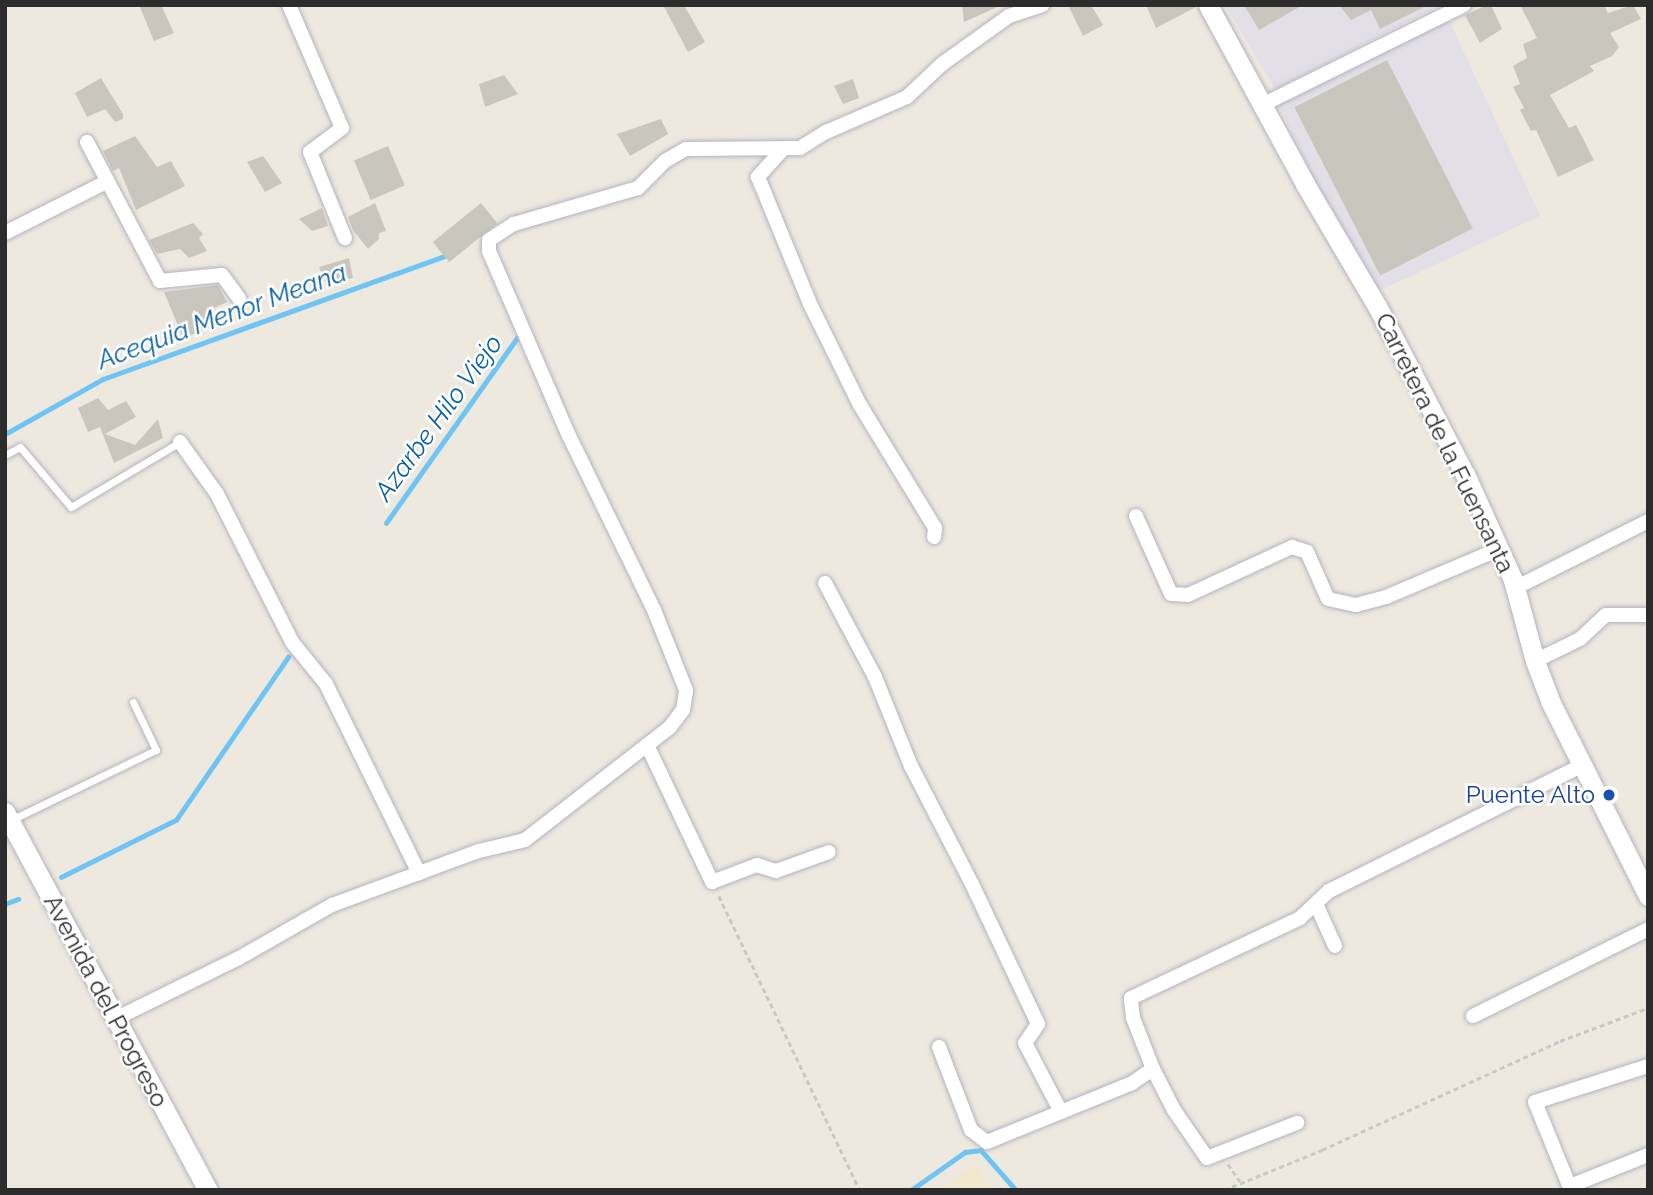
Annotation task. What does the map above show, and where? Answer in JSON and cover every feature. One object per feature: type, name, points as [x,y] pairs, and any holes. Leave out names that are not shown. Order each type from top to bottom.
[{"type":"main road","name":"Carretera de la Fuensanta","points":[[1208,5],[1377,306],[1465,474],[1515,588],[1535,661],[1551,703],[1648,896]]},
{"type":"main road","name":"Avenida del Progreso","points":[[8,816],[208,1190]]},
{"type":"street","points":[[289,5],[342,128],[310,152],[345,238]]},
{"type":"street","points":[[115,1020],[239,958],[332,905],[479,851],[524,840],[670,727],[683,710],[686,690],[654,610],[569,436],[489,251],[489,240],[514,224],[638,188],[665,161],[686,149],[800,148],[826,132],[907,97],[942,64],[1009,16],[1042,5]]},
{"type":"street","points":[[1262,105],[1464,5]]},
{"type":"street","points":[[87,142],[160,282],[222,275],[239,299]]},
{"type":"street","points":[[783,149],[758,177],[816,316],[860,405],[935,528],[934,537]]},
{"type":"street","points":[[5,233],[108,181]]},
{"type":"street","points":[[180,442],[217,494],[292,642],[326,684],[419,873]]},
{"type":"street","points":[[1136,516],[1171,594],[1188,595],[1292,547],[1307,552],[1328,599],[1356,605],[1386,597],[1499,549]]},
{"type":"street","points":[[1515,588],[1648,521]]},
{"type":"street","points":[[825,583],[874,677],[911,765],[971,882],[1038,1024],[1025,1044],[1061,1112]]},
{"type":"street","points":[[1535,661],[1580,639],[1606,615],[1648,615]]},
{"type":"street","points":[[647,745],[712,882],[757,865],[776,871],[829,852]]},
{"type":"street","points":[[1297,1123],[1207,1158],[1174,1110],[1153,1069],[1133,1018],[1130,998],[1300,918],[1329,891],[1583,765]]},
{"type":"street","points":[[1316,904],[1335,946]]},
{"type":"street","points":[[1473,1016],[1648,929]]},
{"type":"street","points":[[939,1047],[971,1130],[987,1142],[1132,1083],[1153,1069]]},
{"type":"street","points":[[1648,1066],[1535,1102],[1571,1188],[1648,1155]]},
{"type":"lane","points":[[5,455],[20,447],[71,507],[180,442]]},
{"type":"lane","points":[[8,816],[156,750],[133,702]]},
{"type":"path","points":[[712,882],[860,1190]]},
{"type":"path","points":[[1224,1190],[1322,1150],[1560,1041],[1648,1008]]},
{"type":"path","points":[[1219,1153],[1241,1183]]},
{"type":"shaded area","points":[[1225,5],[1441,5],[1275,89]]},
{"type":"shaded area","points":[[1449,20],[1540,216],[1368,296],[1277,100]]},
{"type":"shaded area","points":[[975,1164],[992,1190],[937,1190]]},
{"type":"building","points":[[139,5],[161,5],[174,33],[154,41]]},
{"type":"building","points":[[663,5],[684,5],[705,42],[688,52]]},
{"type":"building","points":[[962,5],[1002,5],[964,22]]},
{"type":"building","points":[[1068,5],[1091,5],[1103,25],[1083,36]]},
{"type":"building","points":[[1146,5],[1196,5],[1196,7],[1156,28]]},
{"type":"building","points":[[1244,5],[1303,5],[1259,30]]},
{"type":"building","points":[[1339,5],[1428,5],[1380,29],[1371,10],[1351,20]]},
{"type":"building","points":[[1491,5],[1502,29],[1480,43],[1465,15]]},
{"type":"building","points":[[1520,5],[1604,5],[1608,13],[1633,5],[1641,19],[1610,33],[1619,47],[1612,56],[1590,66],[1594,71],[1550,95],[1569,128],[1576,125],[1594,160],[1558,177],[1536,130],[1531,131],[1520,110],[1524,108],[1513,87],[1520,84],[1513,66],[1527,58],[1523,44],[1537,38]]},
{"type":"building","points":[[1387,60],[1473,228],[1380,276],[1294,107]]},
{"type":"building","points":[[504,75],[518,94],[485,107],[479,84]]},
{"type":"building","points":[[101,78],[123,114],[123,119],[115,122],[105,109],[87,117],[75,93]]},
{"type":"building","points":[[853,79],[859,98],[843,104],[834,86]]},
{"type":"building","points":[[661,119],[668,134],[630,156],[617,134]]},
{"type":"building","points":[[135,136],[157,167],[171,161],[185,186],[136,210],[119,168],[113,171],[103,151]]},
{"type":"building","points":[[388,146],[405,186],[371,200],[354,160]]},
{"type":"building","points":[[263,156],[282,183],[265,192],[247,162]]},
{"type":"building","points":[[375,203],[386,231],[379,233],[379,239],[368,249],[353,230],[348,217]]},
{"type":"building","points":[[481,203],[497,223],[449,262],[433,242]]},
{"type":"building","points":[[322,208],[328,226],[312,231],[299,219]]},
{"type":"building","points":[[193,223],[203,234],[199,238],[207,251],[189,258],[180,249],[157,254],[149,240]]},
{"type":"building","points":[[349,258],[353,278],[326,284],[319,267]]},
{"type":"building","points":[[218,285],[227,302],[208,311],[214,326],[183,338],[164,292]]},
{"type":"building","points":[[98,398],[108,410],[126,401],[136,417],[105,434],[135,445],[158,419],[163,438],[114,463],[100,427],[88,432],[78,408]]},
{"type":"waterway","name":"Acequia Menor Meana","points":[[5,434],[103,379],[458,251]]},
{"type":"waterway","name":"Azarbe Hilo Viejo","points":[[386,523],[517,338],[522,336]]},
{"type":"waterway","name":"Azarbe Hilo Viejo","points":[[61,877],[176,820],[288,657]]},
{"type":"waterway","name":"Azarbe Hilo Viejo","points":[[5,904],[18,899]]},
{"type":"waterway","points":[[911,1190],[965,1152],[981,1150],[1016,1190]]},
{"type":"place","name":"Puente Alto","points":[[1609,795]]}]
